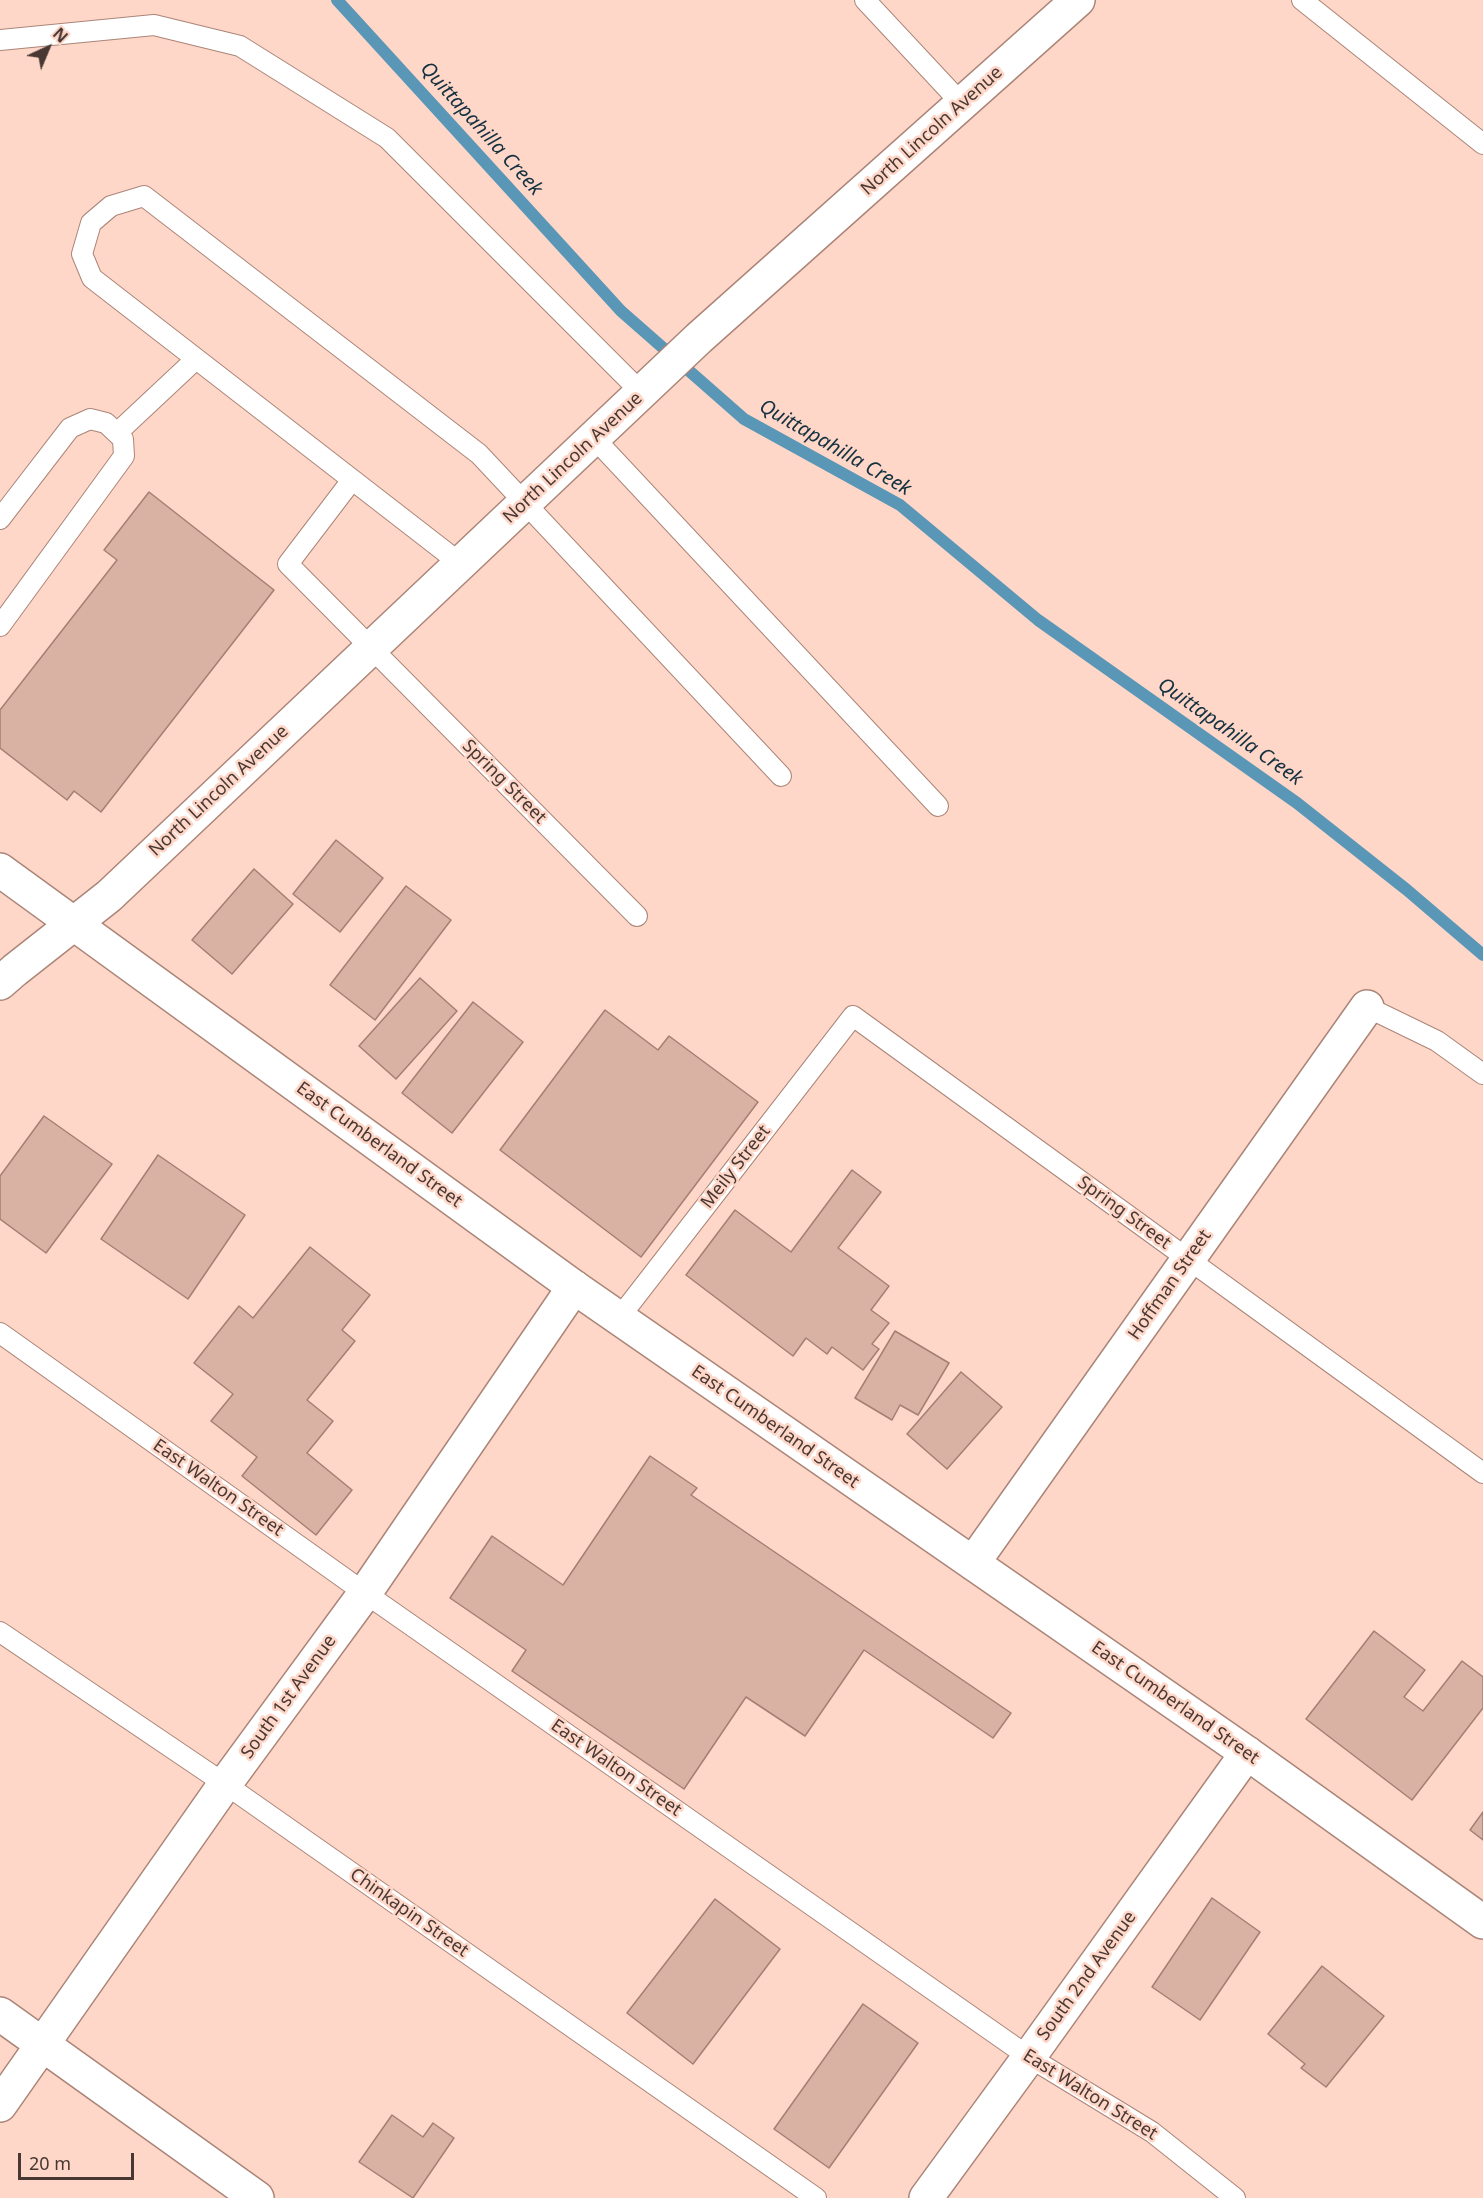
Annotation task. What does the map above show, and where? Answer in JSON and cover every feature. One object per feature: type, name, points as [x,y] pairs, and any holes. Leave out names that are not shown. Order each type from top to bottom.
[{"type":"main road","name":"North Lincoln Avenue","points":[[0,983],[109,896],[699,338],[1078,0]]},
{"type":"main road","name":"East Cumberland Street","points":[[0,870],[574,1287],[1247,1753],[1483,1922]]},
{"type":"main road","name":"Hoffman Street","points":[[972,1563],[1367,1007]]},
{"type":"main road","name":"South 1st Avenue","points":[[0,2104],[225,1784],[365,1593],[574,1287]]},
{"type":"main road","name":"South 2nd Avenue","points":[[926,2198],[1247,1753]]},
{"type":"main road","points":[[0,2014],[257,2198]]},
{"type":"lane","points":[[865,0],[962,104]]},
{"type":"lane","points":[[1302,0],[1483,144]]},
{"type":"lane","points":[[0,40],[154,26],[240,46],[387,138],[651,384]]},
{"type":"lane","points":[[461,564],[92,278],[82,254],[91,223],[111,206],[144,196],[479,454],[781,776]]},
{"type":"lane","points":[[117,433],[196,359]]},
{"type":"lane","points":[[0,519],[70,428],[90,419],[106,423],[123,440],[124,456],[0,626]]},
{"type":"lane","points":[[594,438],[938,806]]},
{"type":"lane","name":"Spring Street","points":[[352,480],[288,564],[637,916]]},
{"type":"lane","points":[[1367,1007],[1437,1041],[1483,1074]]},
{"type":"lane","name":"Spring Street","points":[[854,1016],[1483,1472]]},
{"type":"lane","name":"Meily Street","points":[[619,1318],[854,1016]]},
{"type":"lane","name":"East Walton Street","points":[[0,1333],[365,1593],[1029,2057],[1152,2132],[1235,2198]]},
{"type":"lane","name":"Chinkapin Street","points":[[0,1632],[225,1784],[816,2198]]},
{"type":"building","points":[[149,492],[274,590],[101,812],[74,791],[67,800],[0,748],[0,710],[117,560],[104,550]]},
{"type":"building","points":[[336,840],[383,878],[340,932],[293,894]]},
{"type":"building","points":[[254,869],[293,904],[232,974],[192,940]]},
{"type":"building","points":[[406,886],[451,920],[375,1020],[330,985]]},
{"type":"building","points":[[420,978],[457,1011],[396,1079],[359,1046]]},
{"type":"building","points":[[473,1002],[523,1042],[452,1133],[402,1093]]},
{"type":"building","points":[[605,1010],[658,1050],[669,1036],[758,1102],[641,1257],[500,1150]]},
{"type":"building","points":[[44,1116],[112,1164],[46,1253],[0,1219],[0,1176]]},
{"type":"building","points":[[158,1155],[245,1215],[188,1299],[101,1239]]},
{"type":"building","points":[[852,1170],[881,1192],[838,1248],[889,1286],[871,1310],[889,1323],[872,1344],[879,1349],[863,1370],[832,1347],[827,1354],[806,1338],[793,1356],[686,1275],[735,1210],[791,1252]]},
{"type":"building","points":[[310,1247],[370,1295],[342,1330],[355,1341],[307,1400],[333,1421],[307,1453],[352,1490],[316,1535],[242,1476],[257,1457],[211,1421],[233,1394],[194,1363],[239,1306],[253,1318]]},
{"type":"building","points":[[895,1331],[949,1363],[918,1415],[900,1405],[892,1420],[855,1398]]},
{"type":"building","points":[[961,1372],[1002,1407],[947,1469],[907,1434]]},
{"type":"building","points":[[650,1456],[697,1488],[691,1495],[1011,1713],[993,1738],[864,1650],[805,1736],[746,1697],[684,1789],[512,1671],[526,1650],[450,1598],[492,1536],[563,1585]]},
{"type":"building","points":[[1374,1631],[1425,1670],[1404,1697],[1423,1711],[1462,1661],[1483,1677],[1483,1708],[1412,1800],[1306,1719]]},
{"type":"building","points":[[1483,1812],[1483,1840],[1470,1830]]},
{"type":"building","points":[[1212,1898],[1260,1932],[1200,2020],[1152,1987]]},
{"type":"building","points":[[715,1899],[780,1949],[693,2064],[627,2013]]},
{"type":"building","points":[[1322,1966],[1384,2016],[1326,2087],[1301,2068],[1305,2064],[1268,2034]]},
{"type":"building","points":[[863,2004],[918,2043],[829,2168],[774,2129]]},
{"type":"building","points":[[392,2115],[423,2137],[433,2123],[454,2138],[413,2198],[359,2162]]},
{"type":"waterway","name":"Quittapahilla Creek","points":[[337,0],[621,311],[744,419],[900,505],[1038,620],[1297,803],[1407,890],[1483,955]]}]
